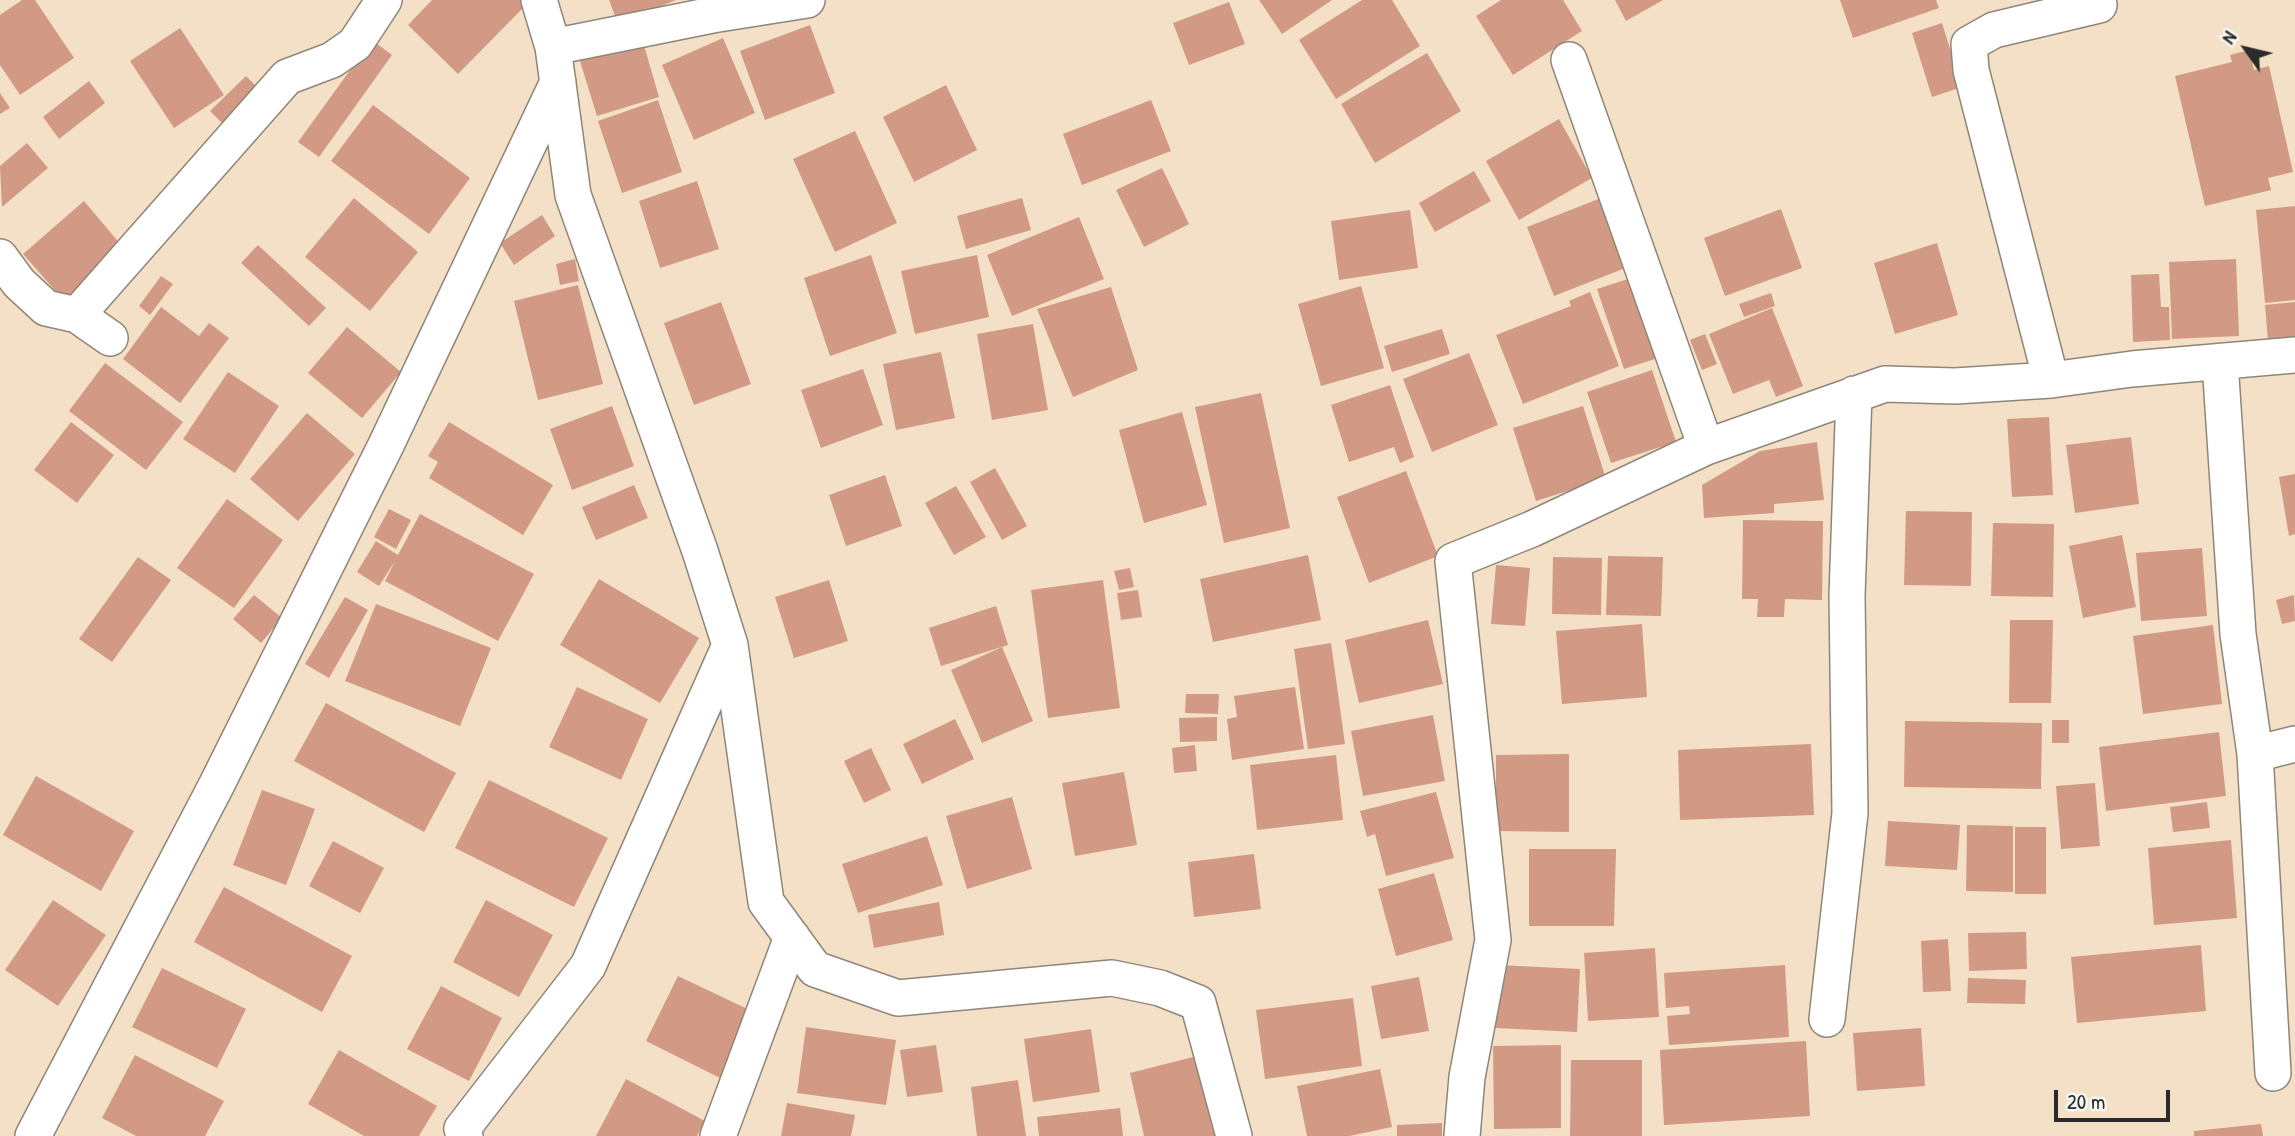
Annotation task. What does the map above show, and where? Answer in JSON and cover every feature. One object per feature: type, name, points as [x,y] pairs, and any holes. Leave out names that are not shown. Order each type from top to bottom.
[{"type":"street","points":[[77,315],[287,78],[332,60],[355,44],[384,0]]},
{"type":"street","points":[[539,0],[553,47],[573,195],[700,551],[730,645],[766,902],[816,969],[898,998],[1112,978],[1160,988],[1198,1003],[1234,1136]]},
{"type":"street","points":[[553,47],[712,15],[807,0]]},
{"type":"street","points":[[2051,380],[1974,83],[1969,44],[1994,30],[2099,5]]},
{"type":"street","points":[[1569,60],[1706,447]]},
{"type":"street","points":[[33,1136],[209,798],[374,469],[558,82]]},
{"type":"street","points":[[0,257],[19,283],[46,308],[77,315],[110,338]]},
{"type":"street","points":[[1462,1136],[1467,1077],[1493,940],[1453,561],[1532,529],[1706,447],[1885,384],[1955,386],[2051,380],[2132,369],[2295,355]]},
{"type":"street","points":[[2220,362],[2238,634],[2255,754],[2273,1073]]},
{"type":"street","points":[[1827,1019],[1850,813],[1847,596],[1854,394]]},
{"type":"street","points":[[465,1136],[463,1129],[588,966],[730,645]]},
{"type":"street","points":[[2255,754],[2295,744]]},
{"type":"street","points":[[718,1136],[792,937]]},
{"type":"building","points":[[22,0],[35,0],[74,58],[20,95],[0,65],[0,15]]},
{"type":"building","points":[[432,0],[521,0],[526,5],[458,74],[408,25]]},
{"type":"building","points":[[609,0],[676,0],[618,24]]},
{"type":"building","points":[[1259,0],[1332,0],[1282,34]]},
{"type":"building","points":[[1362,0],[1392,0],[1420,46],[1336,99],[1299,40]]},
{"type":"building","points":[[1501,0],[1563,0],[1582,31],[1513,75],[1476,16]]},
{"type":"building","points":[[1615,0],[1663,0],[1626,21]]},
{"type":"building","points":[[1840,0],[1936,0],[1939,8],[1853,38]]},
{"type":"building","points":[[1229,2],[1245,44],[1189,65],[1173,23]]},
{"type":"building","points":[[1942,23],[1962,87],[1932,97],[1912,33]]},
{"type":"building","points":[[810,25],[835,93],[765,120],[740,51]]},
{"type":"building","points":[[180,28],[224,95],[174,128],[130,61]]},
{"type":"building","points":[[723,38],[755,113],[694,140],[662,65]]},
{"type":"building","points":[[372,40],[392,55],[319,157],[298,142]]},
{"type":"building","points":[[643,42],[659,97],[597,116],[580,61]]},
{"type":"building","points":[[2249,50],[2254,70],[2269,66],[2293,172],[2268,178],[2271,190],[2205,206],[2175,76],[2232,62],[2230,55]]},
{"type":"building","points":[[1427,53],[1461,111],[1375,163],[1341,104]]},
{"type":"building","points":[[246,76],[264,94],[229,130],[210,111]]},
{"type":"building","points":[[89,81],[105,103],[59,139],[43,117]]},
{"type":"building","points":[[946,85],[977,150],[914,182],[883,117]]},
{"type":"building","points":[[0,93],[10,108],[0,114]]},
{"type":"building","points":[[658,100],[682,172],[622,193],[598,121]]},
{"type":"building","points":[[1151,100],[1171,151],[1082,185],[1063,134]]},
{"type":"building","points":[[373,105],[470,178],[429,234],[331,161]]},
{"type":"building","points":[[1559,119],[1592,178],[1519,220],[1486,161]]},
{"type":"building","points":[[855,131],[897,223],[835,252],[793,159]]},
{"type":"building","points":[[27,143],[48,168],[2,207],[0,166]]},
{"type":"building","points":[[1162,168],[1189,224],[1144,247],[1116,190]]},
{"type":"building","points":[[1474,171],[1491,201],[1435,232],[1419,203]]},
{"type":"building","points":[[697,181],[719,249],[660,268],[639,201]]},
{"type":"building","points":[[354,198],[418,252],[370,311],[305,257]]},
{"type":"building","points":[[1022,198],[1031,230],[966,249],[957,216]]},
{"type":"building","points":[[1601,198],[1628,267],[1554,296],[1527,227]]},
{"type":"building","points":[[84,201],[127,252],[67,304],[23,254]]},
{"type":"building","points":[[2295,206],[2295,300],[2265,303],[2256,210]]},
{"type":"building","points":[[1781,209],[1802,268],[1725,296],[1704,238]]},
{"type":"building","points":[[1410,210],[1418,268],[1339,280],[1331,221]]},
{"type":"building","points":[[542,215],[555,236],[514,265],[500,243]]},
{"type":"building","points":[[1079,217],[1104,279],[1012,316],[987,255]]},
{"type":"building","points":[[1937,243],[1958,315],[1895,334],[1874,263]]},
{"type":"building","points":[[258,245],[326,308],[309,326],[241,263]]},
{"type":"building","points":[[871,255],[897,333],[830,356],[804,278]]},
{"type":"building","points":[[977,255],[989,317],[915,334],[901,271]]},
{"type":"building","points":[[575,259],[579,281],[560,285],[556,264]]},
{"type":"building","points":[[2236,259],[2239,336],[2172,339],[2169,262]]},
{"type":"building","points":[[2159,274],[2161,307],[2169,307],[2170,340],[2133,342],[2131,275]]},
{"type":"building","points":[[161,276],[173,284],[150,315],[139,306]]},
{"type":"building","points":[[1634,277],[1661,357],[1624,369],[1597,289]]},
{"type":"building","points":[[578,285],[603,384],[538,400],[514,301]]},
{"type":"building","points":[[1361,286],[1384,368],[1321,386],[1298,304]]},
{"type":"building","points":[[1111,287],[1138,370],[1073,397],[1037,309]]},
{"type":"building","points":[[1590,292],[1619,366],[1523,404],[1496,335],[1571,306],[1569,301]]},
{"type":"building","points":[[1771,293],[1775,306],[1744,317],[1739,304]]},
{"type":"building","points":[[721,302],[751,384],[694,405],[664,323]]},
{"type":"building","points":[[2295,302],[2295,338],[2268,341],[2265,305]]},
{"type":"building","points":[[161,307],[199,336],[209,323],[229,338],[180,403],[123,359]]},
{"type":"building","points":[[1772,308],[1803,386],[1776,397],[1769,380],[1733,394],[1709,334]]},
{"type":"building","points":[[1033,324],[1048,410],[992,420],[977,334]]},
{"type":"building","points":[[347,327],[401,372],[362,418],[308,373]]},
{"type":"building","points":[[1442,329],[1450,354],[1392,372],[1384,346]]},
{"type":"building","points":[[1705,334],[1717,364],[1702,370],[1690,340]]},
{"type":"building","points":[[941,352],[955,418],[896,430],[883,364]]},
{"type":"building","points":[[1469,353],[1498,425],[1432,452],[1403,379]]},
{"type":"building","points":[[105,363],[183,422],[146,470],[69,411]]},
{"type":"building","points":[[863,369],[883,425],[821,448],[801,390]]},
{"type":"building","points":[[1652,370],[1676,442],[1611,463],[1587,392]]},
{"type":"building","points":[[228,372],[279,406],[235,473],[183,439]]},
{"type":"building","points":[[1390,385],[1414,457],[1400,463],[1394,447],[1349,462],[1331,405]]},
{"type":"building","points":[[1261,393],[1290,528],[1224,543],[1195,407]]},
{"type":"building","points":[[612,406],[634,466],[572,490],[550,429]]},
{"type":"building","points":[[1583,406],[1606,479],[1536,501],[1513,428]]},
{"type":"building","points":[[1182,412],[1207,505],[1144,523],[1119,430]]},
{"type":"building","points":[[307,413],[355,454],[298,521],[250,479]]},
{"type":"building","points":[[2049,417],[2053,495],[2012,497],[2007,419]]},
{"type":"building","points":[[71,422],[114,455],[77,503],[34,470]]},
{"type":"building","points":[[449,422],[553,485],[523,535],[429,478],[438,462],[428,456]]},
{"type":"building","points":[[2131,437],[2139,504],[2075,513],[2066,445]]},
{"type":"building","points":[[1817,442],[1824,500],[1774,504],[1774,513],[1704,518],[1702,485],[1760,451]]},
{"type":"building","points":[[995,468],[1027,526],[1002,540],[970,482]]},
{"type":"building","points":[[1406,471],[1438,556],[1369,583],[1337,497]]},
{"type":"building","points":[[2295,474],[2295,534],[2289,536],[2279,477]]},
{"type":"building","points":[[885,475],[902,526],[846,546],[829,495]]},
{"type":"building","points":[[634,485],[648,518],[596,540],[582,507]]},
{"type":"building","points":[[956,486],[986,537],[954,555],[925,503]]},
{"type":"building","points":[[227,499],[283,540],[234,608],[177,568]]},
{"type":"building","points":[[389,509],[411,520],[396,549],[374,537]]},
{"type":"building","points":[[1906,511],[1972,512],[1971,586],[1904,585]]},
{"type":"building","points":[[420,514],[534,574],[498,641],[385,581],[395,561],[379,586],[357,572],[376,541],[398,555]]},
{"type":"building","points":[[1743,520],[1823,521],[1822,600],[1785,599],[1784,617],[1757,617],[1758,599],[1742,599]]},
{"type":"building","points":[[1993,523],[2054,524],[2053,597],[1991,596]]},
{"type":"building","points":[[2122,535],[2136,607],[2083,618],[2069,546]]},
{"type":"building","points":[[2202,548],[2207,616],[2141,621],[2136,553]]},
{"type":"building","points":[[1308,555],[1321,620],[1213,642],[1200,579]]},
{"type":"building","points":[[1608,556],[1663,557],[1661,616],[1606,615]]},
{"type":"building","points":[[138,557],[171,580],[112,662],[79,639]]},
{"type":"building","points":[[1553,557],[1602,558],[1601,615],[1552,614]]},
{"type":"building","points":[[1496,565],[1530,568],[1525,626],[1491,624]]},
{"type":"building","points":[[1130,568],[1134,587],[1119,590],[1114,571]]},
{"type":"building","points":[[599,579],[699,638],[660,703],[560,645]]},
{"type":"building","points":[[829,580],[848,641],[794,658],[775,597]]},
{"type":"building","points":[[1103,580],[1120,708],[1048,718],[1031,590]]},
{"type":"building","points":[[1138,590],[1142,617],[1121,620],[1117,593]]},
{"type":"building","points":[[254,595],[282,618],[261,643],[233,619]]},
{"type":"building","points":[[2294,595],[2295,621],[2282,624],[2276,600]]},
{"type":"building","points":[[345,597],[368,610],[329,678],[305,664]]},
{"type":"building","points":[[376,604],[491,648],[460,726],[345,681]]},
{"type":"building","points":[[996,606],[1008,645],[941,666],[929,628]]},
{"type":"building","points":[[1428,620],[1443,684],[1359,703],[1345,640]]},
{"type":"building","points":[[2010,620],[2053,620],[2051,703],[2009,703]]},
{"type":"building","points":[[1642,624],[1647,697],[1562,704],[1556,631]]},
{"type":"building","points":[[2213,625],[2222,704],[2143,714],[2133,636]]},
{"type":"building","points":[[1331,643],[1345,744],[1308,749],[1294,649]]},
{"type":"building","points":[[1002,647],[1033,721],[982,743],[951,670]]},
{"type":"building","points":[[577,687],[648,719],[621,780],[549,747]]},
{"type":"building","points":[[1295,687],[1304,749],[1232,760],[1227,719],[1237,717],[1234,696]]},
{"type":"building","points":[[1186,694],[1219,694],[1218,714],[1185,713]]},
{"type":"building","points":[[326,703],[456,773],[424,832],[294,761]]},
{"type":"building","points":[[1433,715],[1445,781],[1363,796],[1351,731]]},
{"type":"building","points":[[1217,717],[1217,741],[1180,742],[1179,718]]},
{"type":"building","points":[[955,719],[974,759],[922,784],[903,744]]},
{"type":"building","points":[[2052,720],[2069,720],[2069,743],[2052,743]]},
{"type":"building","points":[[1905,721],[2042,723],[2041,789],[1904,787]]},
{"type":"building","points":[[2219,732],[2226,796],[2106,811],[2099,747]]},
{"type":"building","points":[[1811,744],[1814,815],[1680,820],[1678,750]]},
{"type":"building","points":[[1195,745],[1197,771],[1174,773],[1172,748]]},
{"type":"building","points":[[871,748],[891,790],[864,803],[844,761]]},
{"type":"building","points":[[1569,754],[1569,832],[1496,831],[1496,755]]},
{"type":"building","points":[[1336,755],[1343,820],[1257,830],[1250,765]]},
{"type":"building","points":[[1124,772],[1137,845],[1075,856],[1062,783]]},
{"type":"building","points":[[36,776],[134,831],[101,891],[3,835]]},
{"type":"building","points":[[489,780],[608,838],[574,907],[455,848]]},
{"type":"building","points":[[2095,783],[2100,846],[2061,849],[2056,786]]},
{"type":"building","points":[[262,790],[315,809],[286,885],[233,865]]},
{"type":"building","points":[[1436,792],[1454,858],[1386,876],[1375,834],[1367,837],[1360,811]]},
{"type":"building","points":[[1012,797],[1032,869],[967,889],[946,816]]},
{"type":"building","points":[[2207,802],[2210,828],[2173,832],[2170,807]]},
{"type":"building","points":[[1888,821],[1960,825],[1957,870],[1885,866]]},
{"type":"building","points":[[1967,825],[2013,826],[2013,892],[1966,891]]},
{"type":"building","points":[[2015,827],[2046,827],[2046,894],[2015,894]]},
{"type":"building","points":[[927,836],[943,885],[858,913],[842,864]]},
{"type":"building","points":[[2231,840],[2237,918],[2154,925],[2148,848]]},
{"type":"building","points":[[333,841],[384,868],[360,913],[309,886]]},
{"type":"building","points":[[1529,849],[1616,849],[1614,926],[1529,926]]},
{"type":"building","points":[[1254,854],[1261,909],[1194,917],[1188,862]]},
{"type":"building","points":[[1434,873],[1453,940],[1396,956],[1378,889]]},
{"type":"building","points":[[224,887],[352,956],[322,1012],[194,942]]},
{"type":"building","points":[[53,900],[106,935],[58,1006],[5,970]]},
{"type":"building","points":[[486,900],[553,935],[519,997],[453,962]]},
{"type":"building","points":[[939,902],[944,935],[874,948],[868,915]]},
{"type":"building","points":[[2026,932],[2027,969],[1969,971],[1968,933]]},
{"type":"building","points":[[1948,939],[1951,991],[1923,992],[1921,941]]},
{"type":"building","points":[[2201,945],[2206,1011],[2077,1023],[2071,957]]},
{"type":"building","points":[[1655,948],[1659,1017],[1588,1021],[1584,953]]},
{"type":"building","points":[[1498,965],[1580,969],[1577,1032],[1495,1028]]},
{"type":"building","points":[[1785,965],[1789,1037],[1669,1045],[1667,1016],[1690,1014],[1689,1006],[1666,1008],[1664,973]]},
{"type":"building","points":[[162,968],[246,1009],[217,1068],[132,1027]]},
{"type":"building","points":[[678,976],[760,1015],[728,1082],[646,1041]]},
{"type":"building","points":[[1419,977],[1429,1031],[1381,1039],[1371,986]]},
{"type":"building","points":[[1968,978],[2026,980],[2025,1004],[1967,1003]]},
{"type":"building","points":[[441,986],[502,1018],[469,1081],[407,1049]]},
{"type":"building","points":[[1353,998],[1362,1066],[1265,1079],[1256,1010]]},
{"type":"building","points":[[806,1027],[896,1040],[886,1105],[797,1093]]},
{"type":"building","points":[[1921,1028],[1925,1086],[1857,1091],[1853,1033]]},
{"type":"building","points":[[1091,1029],[1100,1092],[1033,1102],[1024,1039]]},
{"type":"building","points":[[1806,1041],[1810,1116],[1664,1125],[1660,1050]]},
{"type":"building","points":[[936,1045],[943,1092],[907,1097],[900,1050]]},
{"type":"building","points":[[1561,1045],[1561,1128],[1494,1129],[1493,1046]]},
{"type":"building","points":[[339,1050],[437,1106],[419,1136],[364,1136],[308,1104]]},
{"type":"building","points":[[135,1055],[224,1101],[205,1136],[136,1136],[102,1118]]},
{"type":"building","points":[[1197,1056],[1216,1136],[1144,1136],[1130,1073]]},
{"type":"building","points":[[1571,1060],[1642,1060],[1642,1136],[1570,1136]]},
{"type":"building","points":[[1380,1069],[1392,1127],[1349,1136],[1307,1136],[1297,1086]]},
{"type":"building","points":[[626,1079],[705,1121],[697,1136],[596,1136]]},
{"type":"building","points":[[1018,1080],[1026,1136],[977,1136],[971,1087]]},
{"type":"building","points":[[787,1103],[855,1115],[851,1136],[781,1136]]},
{"type":"building","points":[[1120,1108],[1123,1136],[1039,1136],[1037,1117]]},
{"type":"building","points":[[1442,1123],[1442,1136],[1397,1136],[1397,1125]]},
{"type":"building","points":[[2261,1124],[2263,1136],[2194,1136],[2194,1131]]}]
